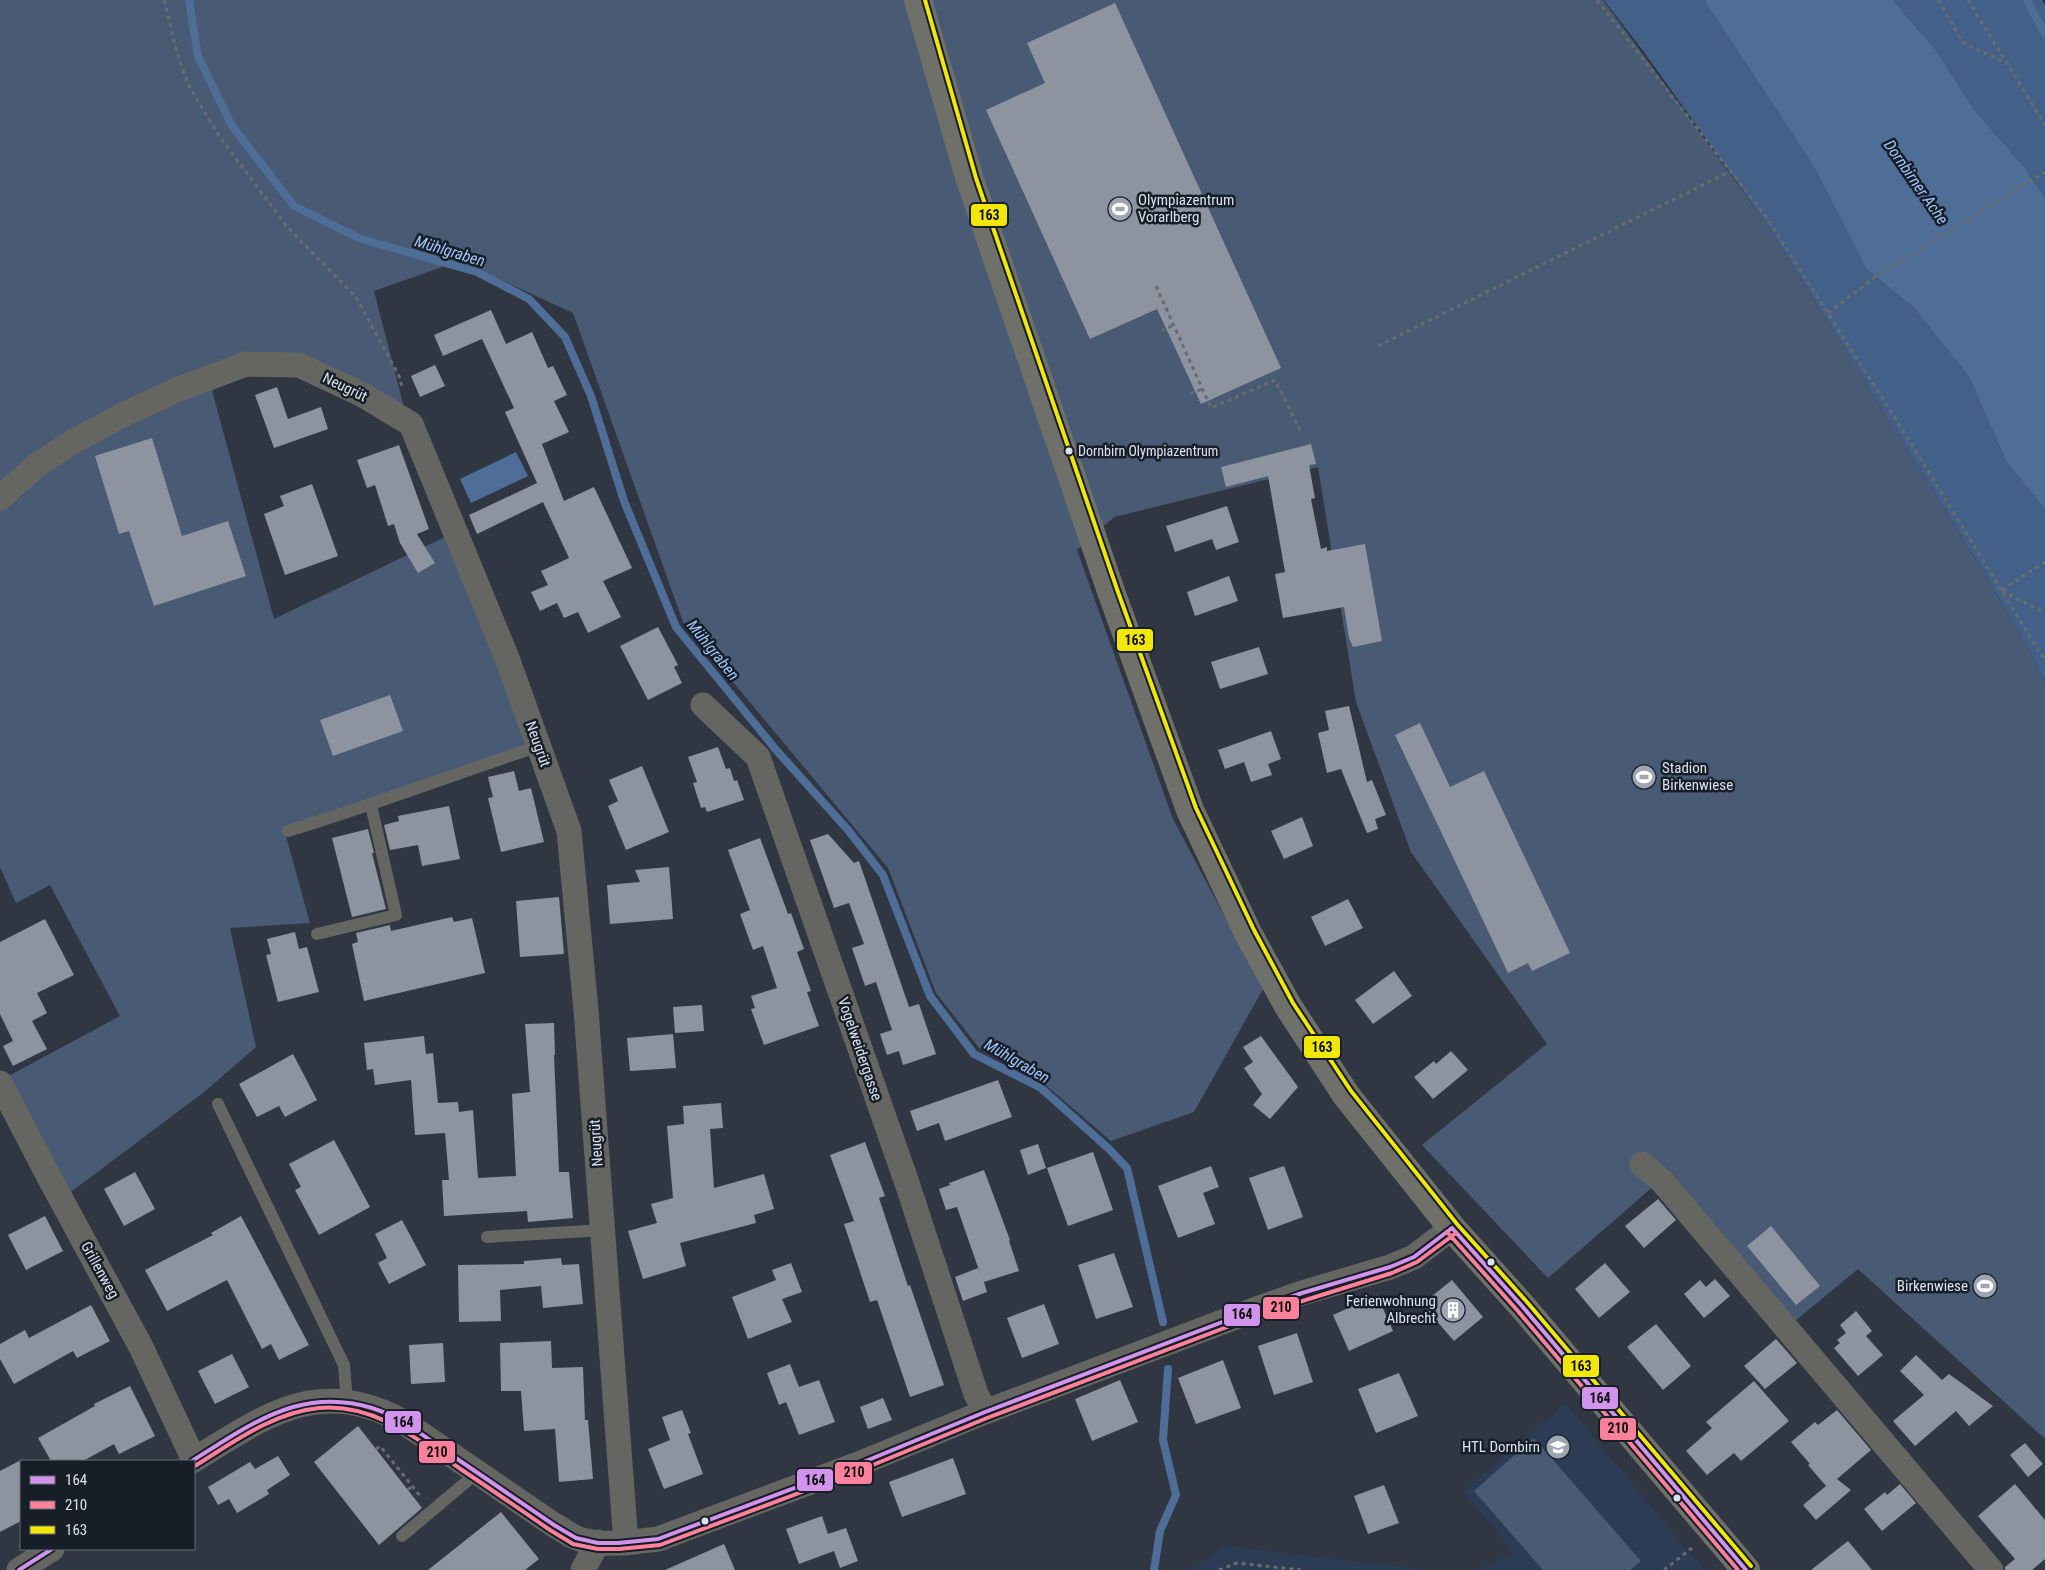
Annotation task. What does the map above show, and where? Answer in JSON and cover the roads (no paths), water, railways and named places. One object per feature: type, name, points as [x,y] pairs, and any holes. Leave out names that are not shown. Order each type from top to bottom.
[{"type":"main road","points":[[918,0],[970,180],[1112,594],[1190,810],[1248,933],[1294,1014],[1346,1095],[1452,1228],[1522,1306],[1746,1570]]},
{"type":"street","name":"Neugrüt","points":[[0,498],[36,466],[74,441],[174,391],[246,364],[299,365],[363,395],[411,424],[507,658],[569,831],[584,983],[626,1543]]},
{"type":"street","name":"Vogelweidergasse","points":[[704,705],[758,757],[907,1183],[976,1394],[985,1412]]},
{"type":"street","name":"Grillenweg","points":[[0,1083],[142,1347],[193,1460]]},
{"type":"street","points":[[1642,1164],[1661,1180],[1991,1570]]},
{"type":"street","points":[[193,1460],[268,1415],[299,1404],[323,1400],[368,1405],[402,1421],[554,1525],[578,1538],[598,1542],[626,1543],[658,1539],[861,1463],[985,1412],[1270,1304],[1390,1267],[1414,1256],[1452,1228]]},
{"type":"street","points":[[583,1570],[598,1542]]},
{"type":"street","points":[[19,1570],[50,1550]]},
{"type":"lane","points":[[288,831],[371,805],[413,788],[539,746]]},
{"type":"lane","points":[[317,934],[396,914],[371,805]]},
{"type":"lane","points":[[218,1104],[344,1365],[347,1402]]},
{"type":"lane","points":[[487,1237],[603,1230]]},
{"type":"lane","points":[[402,1536],[478,1472]]},
{"type":"water","name":"Dornbirner Ache","points":[[1704,0],[1893,0],[1936,50],[1973,108],[2025,168],[2045,198],[2045,510],[2006,461],[1969,377],[1914,308],[1866,269],[1816,170]]},
{"type":"water","points":[[516,452],[528,476],[471,503],[460,479]]},
{"type":"waterway","name":"Mühlgraben","points":[[189,0],[198,56],[232,126],[294,206],[361,239],[477,272],[529,299],[565,337],[591,396],[624,501],[676,627],[777,751],[848,830],[883,875],[930,996],[974,1054],[1041,1088],[1109,1149],[1127,1168],[1163,1322]]},
{"type":"waterway","points":[[2027,0],[2045,34]]},
{"type":"waterway","name":"Mühlgraben","points":[[1154,1570],[1160,1531],[1176,1495],[1163,1440],[1168,1369]]},
{"type":"place","name":"Olympiazentrum Vorarlberg","points":[[1120,209]]},
{"type":"place","name":"Dornbirn Olympiazentrum","points":[[1069,451]]},
{"type":"place","name":"Stadion Birkenwiese","points":[[1644,777]]},
{"type":"place","name":"Birkenwiese","points":[[1985,1286]]},
{"type":"place","name":"Ferienwohnung Albrecht","points":[[1453,1310]]},
{"type":"place","name":"HTL Dornbirn","points":[[1558,1447]]}]
